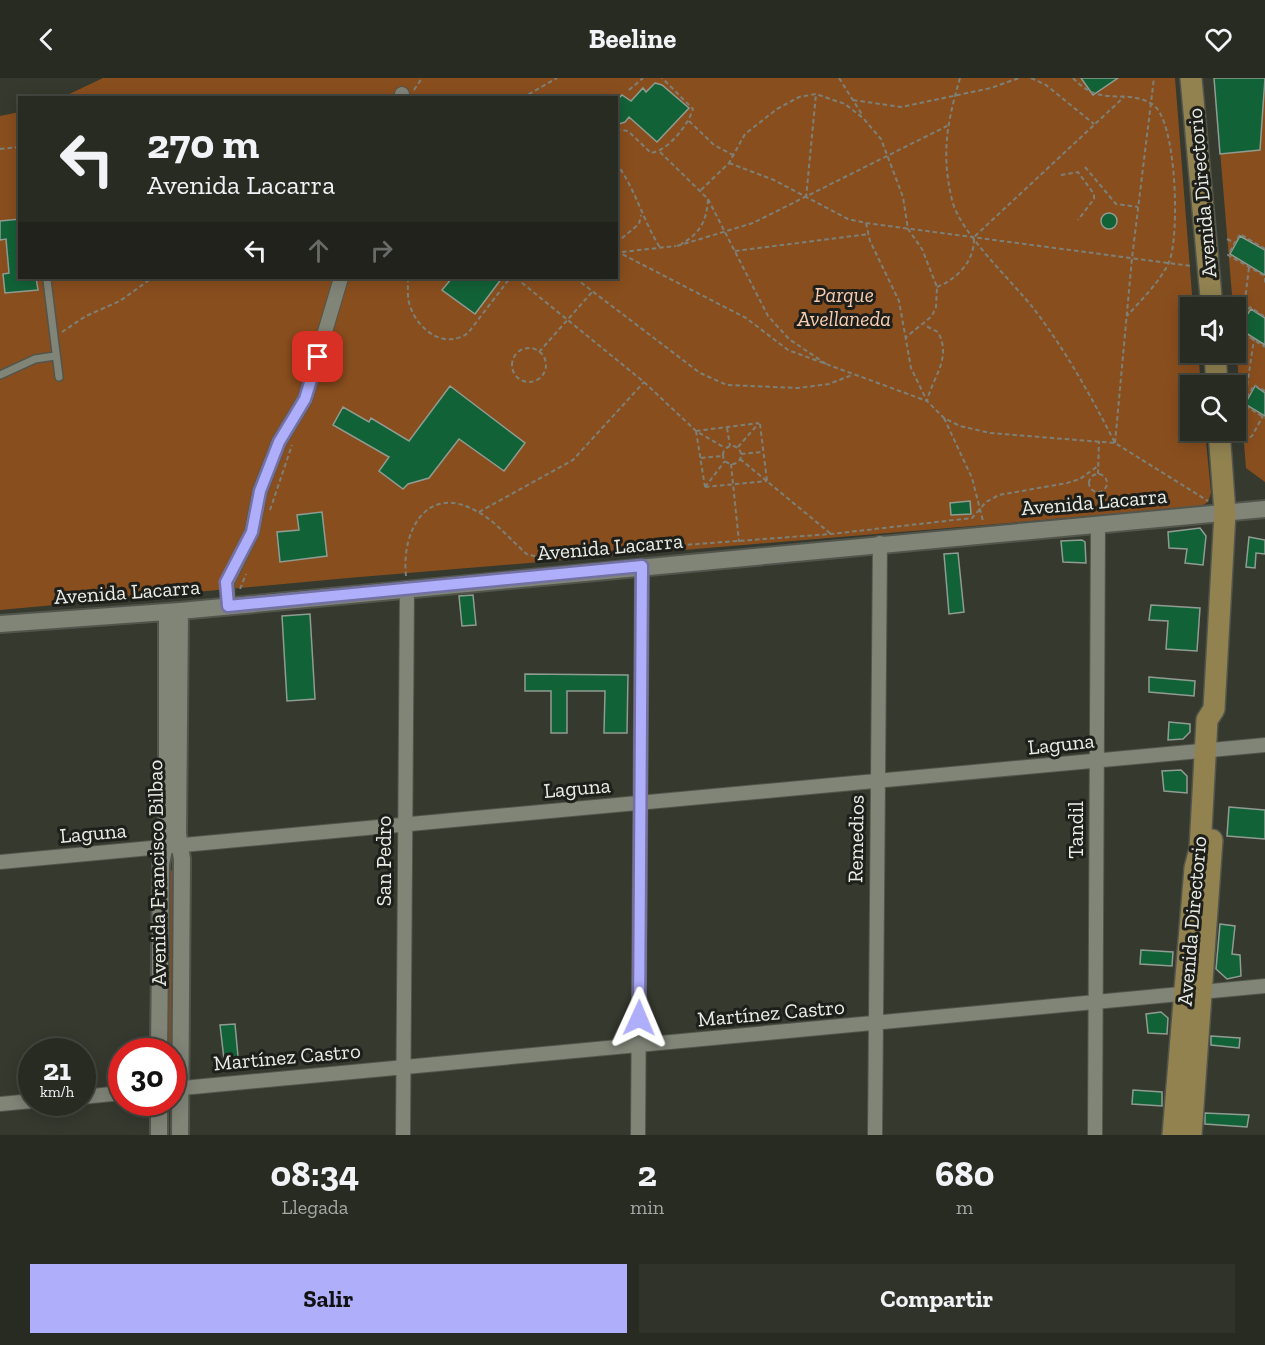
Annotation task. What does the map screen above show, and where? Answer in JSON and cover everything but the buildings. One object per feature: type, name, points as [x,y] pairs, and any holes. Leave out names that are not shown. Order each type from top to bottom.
[{"type":"main road","name":"Avenida Directorio","points":[[1191,78],[1211,297]]},
{"type":"main road","name":"Avenida Directorio","points":[[1191,1135],[1195,868],[1200,849],[1212,751],[1220,722],[1214,709],[1225,513],[1220,441]]},
{"type":"main road","name":"Avenida Directorio","points":[[1173,1135],[1194,993],[1212,751]]},
{"type":"street","points":[[228,606],[226,582],[252,532],[260,491],[279,442],[305,399],[341,279]]},
{"type":"street","name":"Avenida Lacarra","points":[[0,624],[173,611],[642,566],[739,549],[849,546],[1265,508]]},
{"type":"street","name":"Tandil","points":[[1095,1135],[1098,524]]},
{"type":"street","name":"Remedios","points":[[875,1135],[880,543]]},
{"type":"street","points":[[638,1135],[642,566]]},
{"type":"street","name":"San Pedro","points":[[403,1135],[407,588]]},
{"type":"street","name":"Avenida Francisco Bilbao","points":[[159,1038],[161,864],[172,847],[173,611]]},
{"type":"street","name":"Laguna","points":[[0,862],[1265,746]]},
{"type":"street","name":"Avenida Francisco Bilbao","points":[[172,847],[182,859],[177,1038]]},
{"type":"street","name":"Martínez Castro","points":[[186,1088],[1265,986]]},
{"type":"street","points":[[0,1104],[18,1102]]},
{"type":"street","points":[[159,1116],[159,1135]]},
{"type":"street","name":"Avenida Francisco Bilbao","points":[[178,1116],[180,1135]]},
{"type":"lane","points":[[47,280],[59,377]]},
{"type":"lane","points":[[0,375],[35,359],[55,356]]},
{"type":"lane","points":[[1184,1135],[1194,993]]},
{"type":"path","points":[[404,94],[417,88],[422,78]]},
{"type":"path","points":[[526,96],[557,78]]},
{"type":"path","points":[[629,90],[643,78]]},
{"type":"path","points":[[618,129],[628,131],[651,153],[660,152],[689,121],[693,109],[662,78]]},
{"type":"path","points":[[839,78],[863,118],[881,140],[903,197],[908,229],[922,249],[937,287],[936,307],[924,325],[905,338]]},
{"type":"path","points":[[960,78],[947,126],[945,158],[952,200],[961,220],[1034,310],[1071,361],[1115,442],[1225,513]]},
{"type":"path","points":[[853,100],[901,107],[955,96],[1019,78]]},
{"type":"path","points":[[1031,78],[1046,85],[1094,125]]},
{"type":"path","points":[[1072,78],[1090,93],[1151,103],[1160,109],[1171,149],[1174,206],[1172,255],[1169,263],[1127,316]]},
{"type":"path","points":[[1115,442],[1132,258],[1154,78]]},
{"type":"path","points":[[701,190],[729,163],[745,134],[759,121],[799,98],[816,94],[845,104],[863,118]]},
{"type":"path","points":[[806,198],[816,94]]},
{"type":"path","points":[[974,237],[1124,97]]},
{"type":"path","points":[[689,121],[714,145],[733,155]]},
{"type":"path","points":[[618,252],[661,249],[724,233],[806,198],[947,126]]},
{"type":"path","points":[[0,149],[18,147]]},
{"type":"path","points":[[660,152],[708,199],[768,316],[789,339],[834,369]]},
{"type":"path","points":[[729,163],[774,180],[848,219],[866,223],[1209,268]]},
{"type":"path","points":[[618,166],[629,181],[641,213],[661,249]]},
{"type":"path","points":[[1085,166],[1116,204],[1138,207]]},
{"type":"path","points":[[1061,175],[1078,172],[1088,185],[1094,199],[1078,220]]},
{"type":"path","points":[[1088,185],[1096,179]]},
{"type":"path","points":[[677,246],[699,231],[705,221],[708,199]]},
{"type":"path","points":[[618,241],[639,225],[641,213]]},
{"type":"path","points":[[866,223],[899,301],[911,368],[927,401],[944,418],[960,426],[990,433],[1115,442]]},
{"type":"path","points":[[735,251],[869,234]]},
{"type":"path","points":[[1265,249],[1240,234],[1228,255],[1265,277],[1265,283]]},
{"type":"path","points":[[937,287],[951,281],[970,260],[975,246],[974,237]]},
{"type":"path","points":[[1227,239],[1235,243]]},
{"type":"path","points":[[618,252],[746,318],[788,350],[834,369],[927,401]]},
{"type":"path","points":[[1245,297],[1249,267]]},
{"type":"path","points":[[47,280],[70,279]]},
{"type":"path","points":[[53,339],[86,316],[120,301],[151,279]]},
{"type":"path","points":[[408,279],[409,303],[415,318],[425,330],[449,341],[461,338],[468,333],[509,279]]},
{"type":"path","points":[[517,279],[644,382],[696,431],[725,448]]},
{"type":"path","points":[[576,279],[700,373],[727,385],[798,388],[829,384],[852,375]]},
{"type":"path","points":[[539,352],[592,291]]},
{"type":"path","points":[[1246,313],[1250,308],[1265,317]]},
{"type":"path","points":[[924,325],[938,332],[944,350],[944,360],[927,401]]},
{"type":"path","points":[[1246,334],[1265,346]]},
{"type":"path","points":[[1244,442],[1252,435],[1264,417],[1243,404],[1247,393],[1254,339]]},
{"type":"path","points":[[529,348],[539,352],[545,361],[542,376],[528,382],[518,378],[512,368],[514,356],[529,348]]},
{"type":"path","points":[[479,512],[573,460],[644,382]]},
{"type":"path","points":[[1247,393],[1254,385],[1265,391]]},
{"type":"path","points":[[944,418],[972,477],[981,508],[985,534]]},
{"type":"path","points":[[696,431],[759,423]]},
{"type":"path","points":[[738,447],[759,423]]},
{"type":"path","points":[[759,423],[767,481]]},
{"type":"path","points":[[727,427],[730,446]]},
{"type":"path","points":[[696,431],[705,487]]},
{"type":"path","points":[[1098,474],[1099,441]]},
{"type":"path","points":[[738,447],[741,454],[740,459],[731,464],[725,462],[722,456],[725,448],[738,447]]},
{"type":"path","points":[[741,454],[763,451]]},
{"type":"path","points":[[700,458],[722,456]]},
{"type":"path","points":[[740,459],[831,534],[849,546]]},
{"type":"path","points":[[705,487],[725,462]]},
{"type":"path","points":[[731,464],[739,549]]},
{"type":"path","points":[[407,588],[404,562],[406,546],[415,521],[425,512],[451,504],[479,512],[528,555],[739,549],[831,534],[972,518],[999,495],[1080,479],[1098,466]]},
{"type":"path","points":[[1098,474],[1090,478],[1089,483],[1090,489],[1098,493]]},
{"type":"path","points":[[1098,474],[1106,478],[1107,484],[1104,490],[1098,493]]},
{"type":"path","points":[[705,487],[767,481]]},
{"type":"path","points":[[1098,493],[1098,524]]},
{"type":"green space","name":"Parque Avellaneda","points":[[103,78],[1081,78],[1093,95],[1118,78],[1175,78],[1192,297],[1180,297],[1180,363],[1199,363],[1200,375],[1180,375],[1180,441],[1206,441],[1211,493],[1208,502],[1200,507],[348,578],[0,610],[0,116],[18,112],[18,279],[618,279],[618,96],[65,96]]},
{"type":"green space","points":[[1214,78],[1265,78],[1265,250],[1241,236],[1230,254],[1265,275],[1265,318],[1251,310],[1246,317],[1246,297],[1232,297]]},
{"type":"green space","points":[[1246,333],[1265,345],[1265,393],[1255,387],[1246,402],[1246,375],[1238,375],[1237,363],[1246,363]]},
{"type":"green space","points":[[1246,405],[1265,416],[1265,482],[1246,468],[1244,441],[1246,441]]},
{"type":"green space","points":[[173,870],[172,1038],[165,1038],[169,871]]},
{"type":"route","points":[[318,357],[305,399],[279,442],[260,491],[252,532],[237,565],[226,582],[228,606],[642,566],[639,1018]]}]
